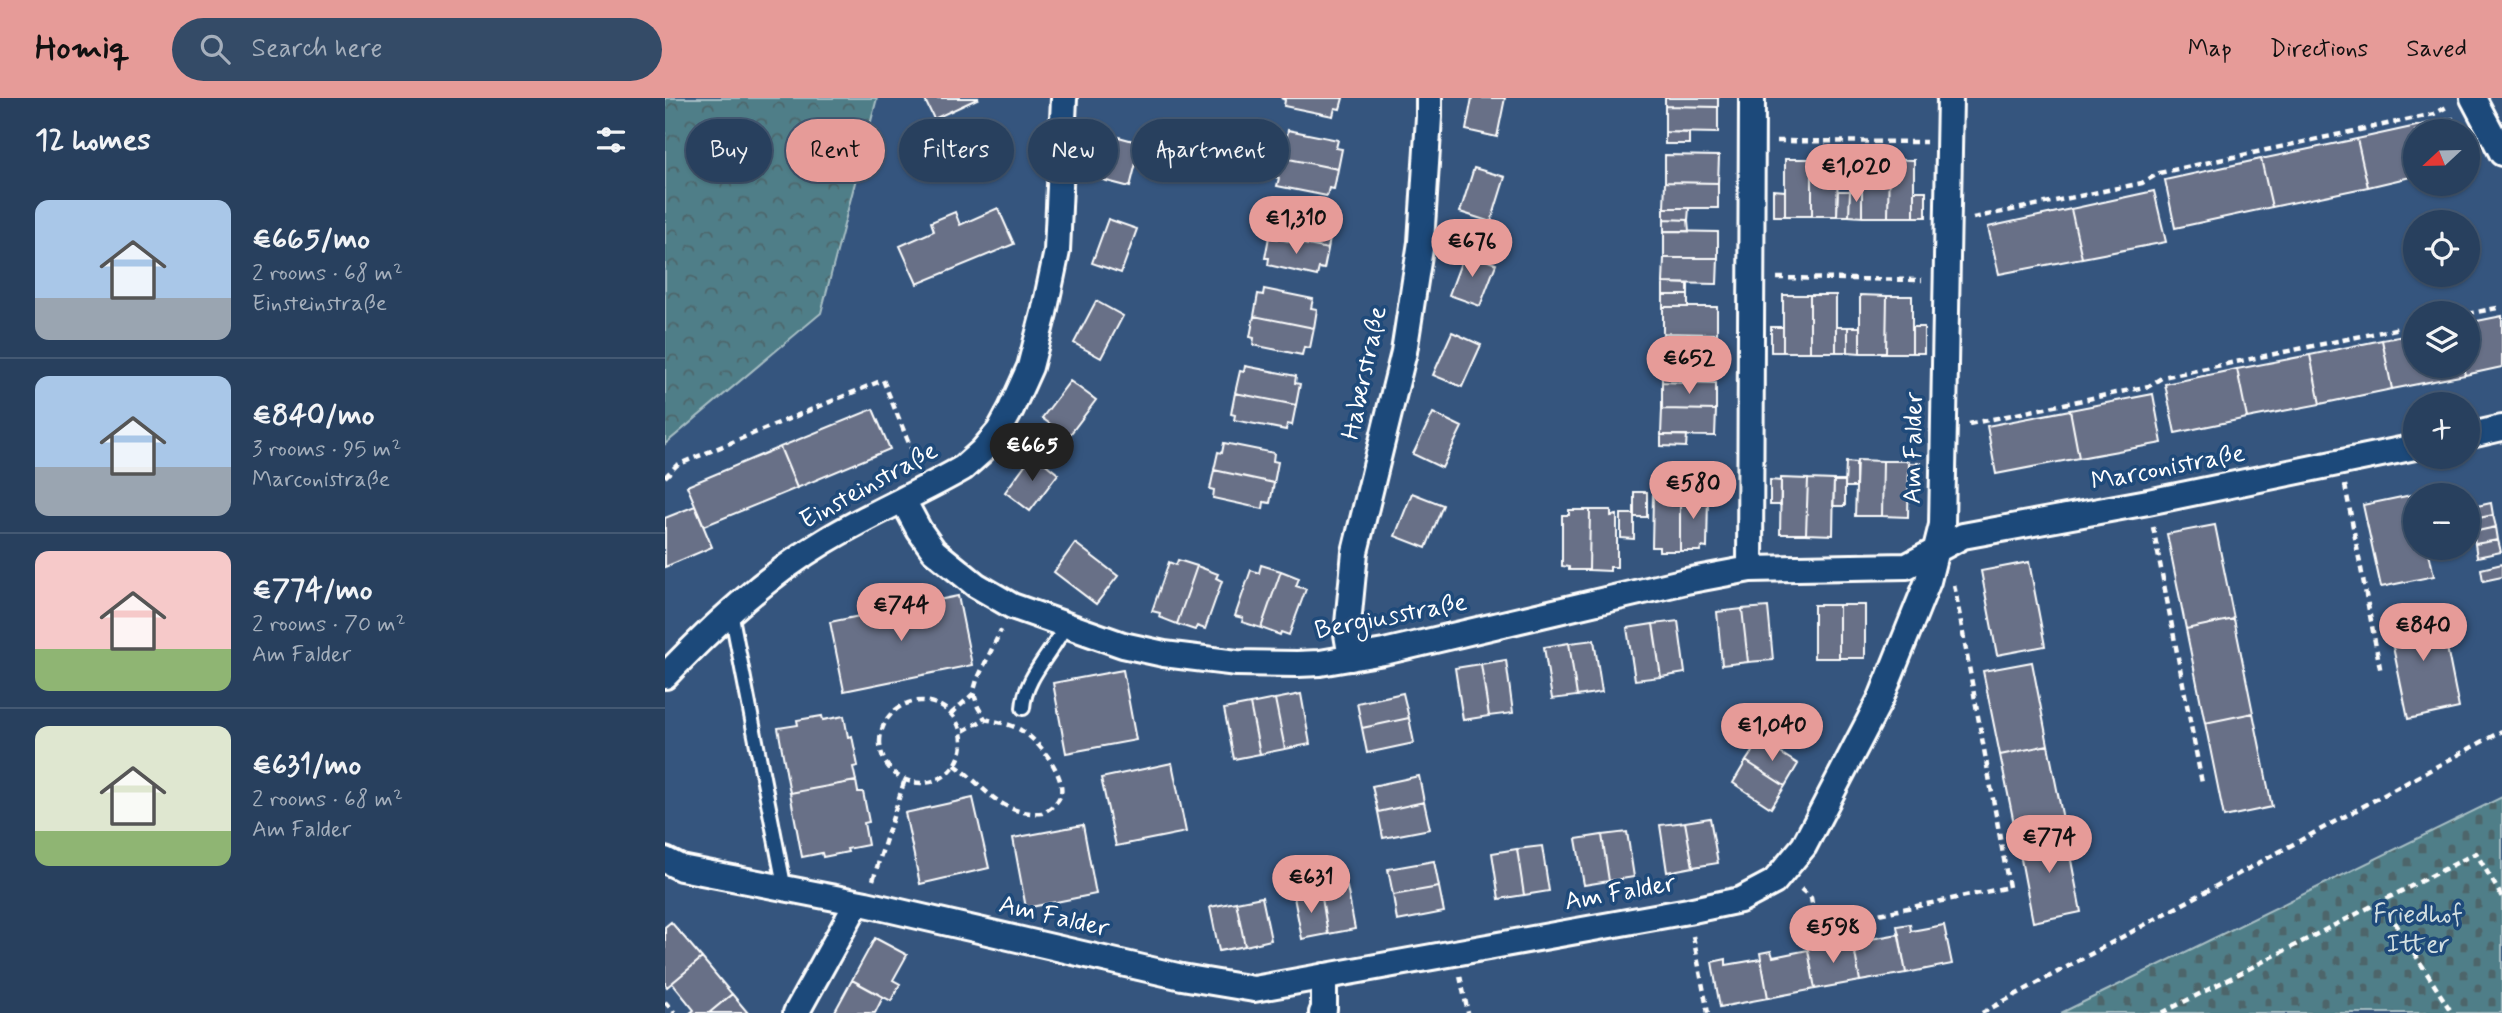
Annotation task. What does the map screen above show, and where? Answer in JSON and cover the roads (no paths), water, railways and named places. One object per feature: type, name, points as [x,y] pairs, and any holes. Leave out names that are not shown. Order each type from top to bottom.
[{"type":"street","name":"Einsteinstraße","points":[[665,676],[731,611],[824,541],[963,468],[999,431],[1030,367],[1057,251],[1064,98]]},
{"type":"street","name":"Haberstraße","points":[[1351,659],[1347,634],[1355,552],[1403,352],[1421,243],[1429,98]]},
{"type":"street","points":[[1750,569],[1752,98]]},
{"type":"street","name":"Am Falder","points":[[665,860],[681,869],[861,904],[1182,977],[1254,989],[1688,911],[1740,900],[1774,883],[1804,846],[1881,698],[1933,562],[1942,525],[1950,98]]},
{"type":"street","points":[[2463,101],[2502,153]]},
{"type":"street","points":[[2480,433],[2502,428]]},
{"type":"street","name":"Marconistraße","points":[[1933,562],[1963,536],[2148,502],[2403,450]]},
{"type":"street","name":"Bergiusstraße","points":[[903,500],[934,551],[976,585],[1012,606],[1123,645],[1164,654],[1237,663],[1297,664],[1351,659],[1686,581],[1750,569],[1907,566],[1933,562]]},
{"type":"street","points":[[796,1013],[861,904]]},
{"type":"street","points":[[1322,1013],[1324,976]]},
{"type":"lane","points":[[731,611],[785,890]]},
{"type":"lane","points":[[1023,708],[1024,696],[1031,679],[1058,642],[1066,624]]},
{"type":"park label","name":"Friedhof Itter","points":[[2418,930]]}]
